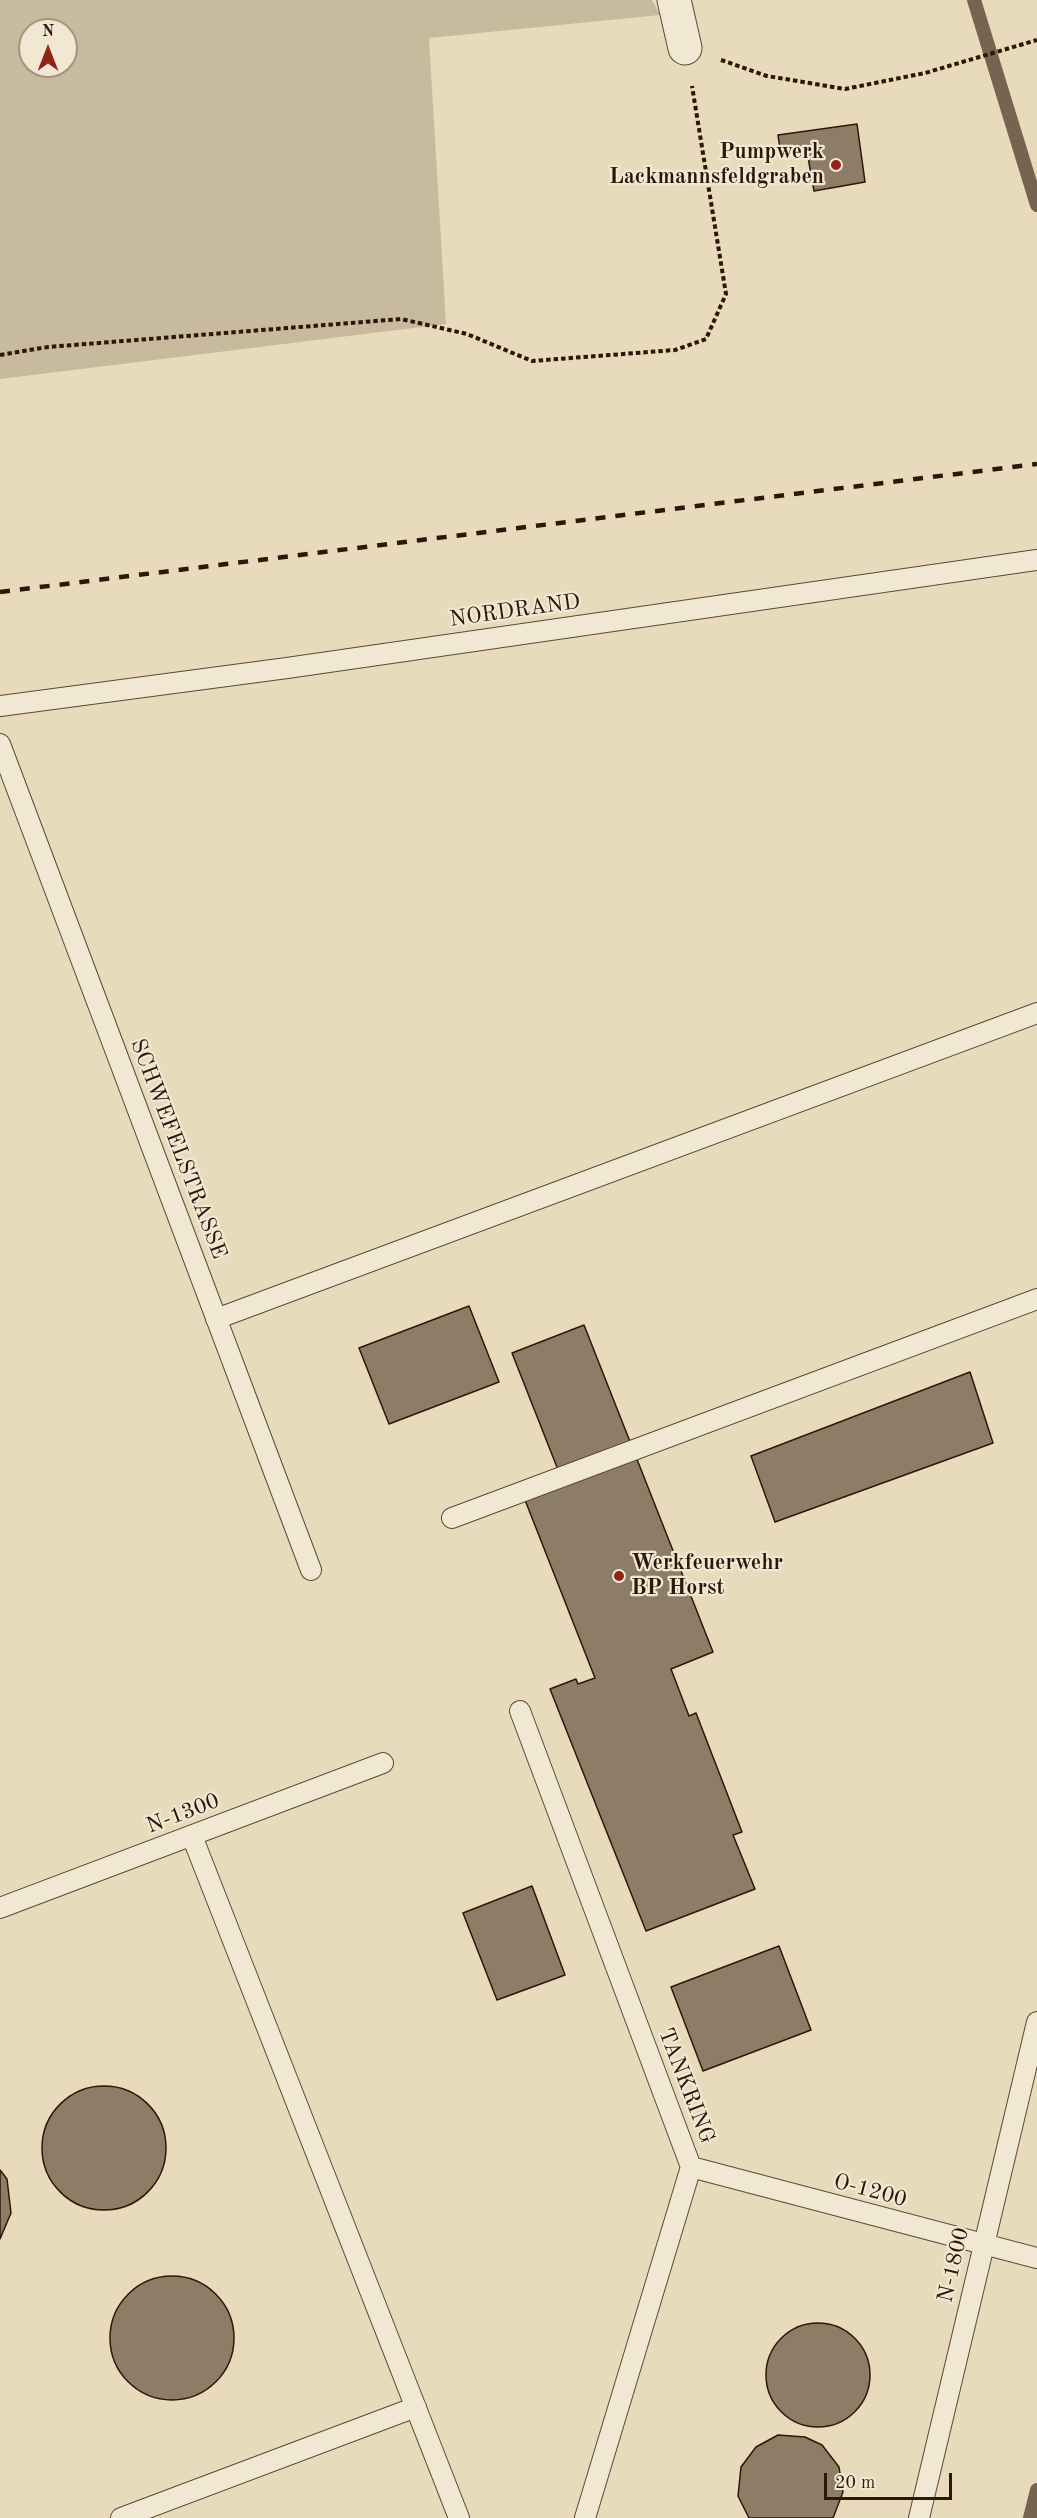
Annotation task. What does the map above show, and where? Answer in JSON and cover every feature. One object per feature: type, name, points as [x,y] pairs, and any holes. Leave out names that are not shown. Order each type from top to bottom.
[{"type":"street","points":[[674,0],[685,48]]},
{"type":"lane","name":"NORDRAND","points":[[0,706],[311,665],[1037,560]]},
{"type":"lane","name":"SCHWEFELSTRASSE","points":[[0,744],[310,1570]]},
{"type":"lane","points":[[216,1319],[1037,1013]]},
{"type":"lane","points":[[452,1518],[1037,1299]]},
{"type":"lane","name":"TANKRING","points":[[520,1711],[692,2167],[585,2518]]},
{"type":"lane","name":"N-1300","points":[[0,1908],[383,1763]]},
{"type":"lane","points":[[192,1836],[459,2518]]},
{"type":"lane","name":"N-1800","points":[[919,2518],[1037,2022]]},
{"type":"lane","name":"O-1200","points":[[692,2167],[984,2246],[1037,2258]]},
{"type":"lane","points":[[121,2518],[416,2407]]},
{"type":"path","points":[[0,355],[60,346],[401,319],[467,334],[532,361],[675,350],[706,339],[726,294],[685,48],[767,76],[845,89],[925,73],[1037,40]]},
{"type":"shaded area","points":[[0,0],[652,0],[660,15],[429,38],[446,324],[0,379]]},
{"type":"building","name":"Pumpwerk Lackmannsfeldgraben","points":[[857,124],[865,182],[814,191],[806,146],[780,149],[778,135]]},
{"type":"building","points":[[469,1306],[499,1382],[389,1424],[359,1348]]},
{"type":"building","name":"Werkfeuerwehr BP Horst","points":[[584,1325],[713,1652],[671,1669],[689,1716],[696,1713],[742,1832],[733,1835],[755,1889],[646,1931],[550,1689],[576,1679],[578,1684],[595,1678],[525,1500],[564,1485],[512,1353]]},
{"type":"building","points":[[970,1372],[993,1443],[775,1522],[751,1456]]},
{"type":"building","points":[[532,1886],[565,1975],[497,2000],[463,1913]]},
{"type":"building","points":[[779,1946],[811,2030],[703,2071],[671,1987]]},
{"type":"building","points":[[104,2086],[128,2091],[148,2104],[161,2124],[166,2148],[161,2172],[148,2192],[128,2205],[104,2210],[80,2205],[60,2192],[47,2172],[42,2148],[47,2124],[60,2104],[80,2091]]},
{"type":"building","points":[[0,2170],[7,2179],[11,2213],[0,2239]]},
{"type":"building","points":[[172,2276],[196,2281],[216,2294],[229,2314],[234,2338],[229,2362],[216,2382],[196,2395],[172,2400],[148,2395],[128,2382],[115,2362],[110,2338],[115,2314],[128,2294],[148,2281]]},
{"type":"building","points":[[818,2323],[838,2327],[855,2338],[866,2355],[870,2375],[866,2395],[855,2412],[838,2423],[818,2427],[798,2423],[781,2412],[770,2395],[766,2375],[770,2355],[781,2338],[798,2327]]},
{"type":"building","points":[[778,2435],[805,2437],[822,2445],[839,2467],[843,2492],[833,2518],[749,2518],[738,2496],[741,2467],[756,2447]]},
{"type":"waterway","points":[[974,0],[1037,205]]},
{"type":"waterway","points":[[1030,2518],[1037,2490]]},
{"type":"railway","points":[[0,592],[1037,464]]},
{"type":"place","name":"Pumpwerk Lackmannsfeldgraben","points":[[836,165]]},
{"type":"place","name":"Werkfeuerwehr BP Horst","points":[[619,1576]]}]
